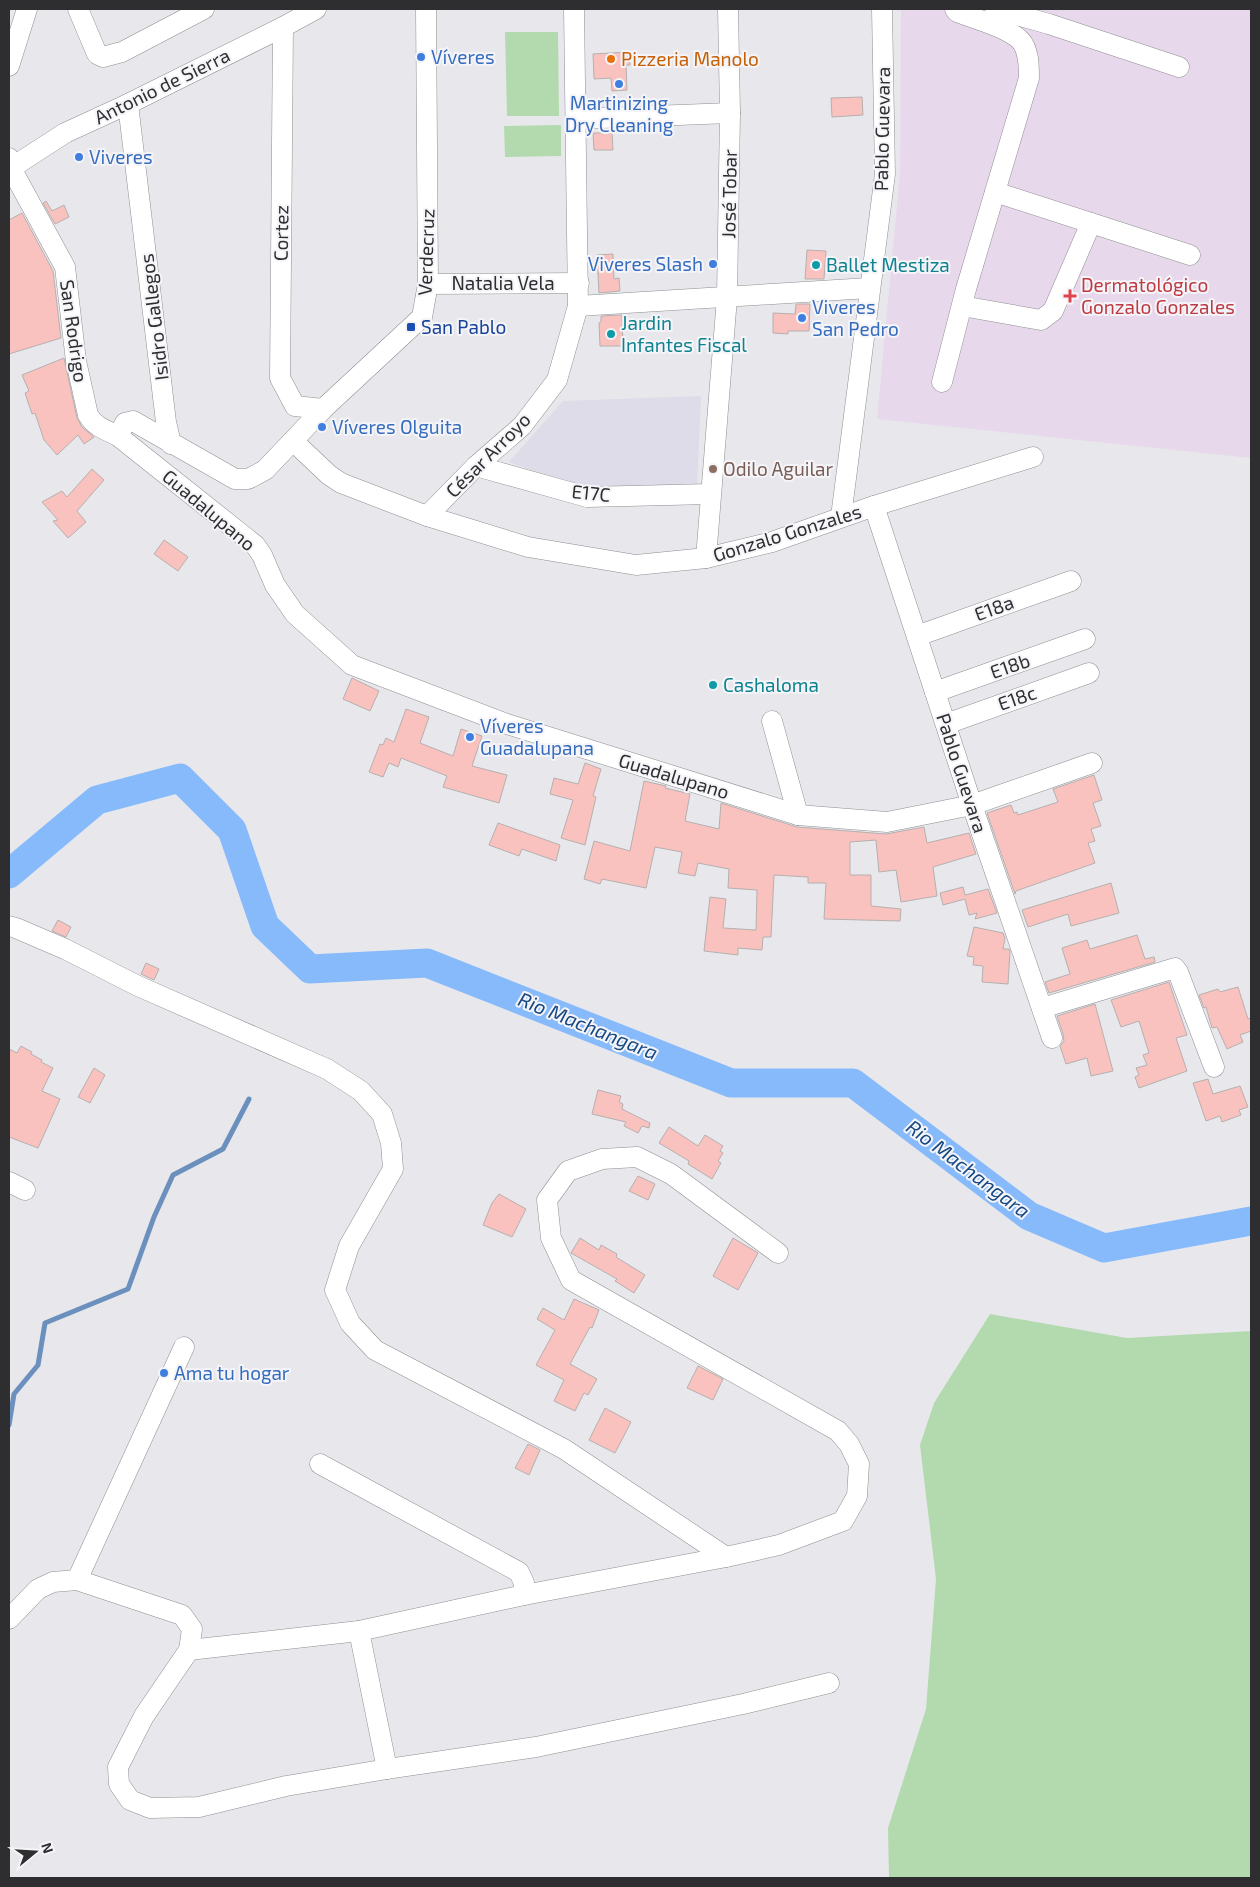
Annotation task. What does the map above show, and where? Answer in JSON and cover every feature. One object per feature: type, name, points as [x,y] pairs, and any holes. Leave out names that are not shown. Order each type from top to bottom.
[{"type":"street","points":[[9,61],[27,9]]},
{"type":"street","points":[[78,9],[97,54],[103,57],[122,52],[204,9]]},
{"type":"street","name":"Antonio de Sierra","points":[[10,163],[65,133],[128,104],[316,9]]},
{"type":"street","name":"Verdecruz","points":[[171,444],[235,479],[248,479],[265,470],[324,409],[422,317],[428,284],[426,9]]},
{"type":"street","name":"César Arroyo","points":[[428,516],[476,466],[522,426],[557,380],[578,306],[574,9]]},
{"type":"street","name":"José Tobar","points":[[706,558],[727,298],[730,114],[728,9]]},
{"type":"street","name":"Pablo Guevara","points":[[841,517],[884,174],[882,9]]},
{"type":"street","points":[[942,382],[962,306],[1029,78],[1029,61],[1021,41],[1008,32],[958,12],[955,9]]},
{"type":"street","points":[[995,9],[1049,24],[1179,67]]},
{"type":"street","name":"Cortez","points":[[283,27],[280,378],[295,406],[324,409]]},
{"type":"street","name":"Isidro Gallegos","points":[[128,104],[166,422],[171,444]]},
{"type":"street","points":[[576,119],[730,114]]},
{"type":"street","name":"San Rodrigo","points":[[10,163],[65,267],[76,361],[88,415],[92,422],[99,427],[118,436]]},
{"type":"street","points":[[995,192],[1190,255]]},
{"type":"street","points":[[962,306],[1041,320],[1048,316],[1053,311],[1091,223]]},
{"type":"street","name":"Natalia Vela","points":[[428,284],[578,283]]},
{"type":"street","name":"Natalia Vela","points":[[578,306],[869,288]]},
{"type":"street","points":[[118,436],[125,423],[133,421],[171,444]]},
{"type":"street","name":"Guadalupano","points":[[118,436],[255,545],[262,555],[275,585],[295,614],[352,665],[507,724],[798,815],[887,822],[972,805],[1092,763]]},
{"type":"street","name":"Gonzalo Gonzales","points":[[293,441],[329,475],[341,483],[428,516],[528,547],[636,565],[706,558],[772,542],[874,506],[1033,457]]},
{"type":"street","name":"E17C","points":[[476,466],[587,497],[710,494]]},
{"type":"street","name":"Pablo Guevara","points":[[874,506],[972,805],[1052,1038]]},
{"type":"street","name":"E18a","points":[[916,636],[1071,581]]},
{"type":"street","name":"E18b","points":[[935,692],[1085,639]]},
{"type":"street","name":"E18c","points":[[946,724],[1089,673]]},
{"type":"street","points":[[772,721],[798,815]]},
{"type":"street","points":[[9,926],[65,949],[138,986],[327,1069],[361,1091],[382,1114],[392,1144],[393,1169],[349,1246],[335,1290],[350,1324],[375,1350],[564,1449],[726,1557]]},
{"type":"street","points":[[1042,1008],[1175,968],[1214,1067]]},
{"type":"street","points":[[189,1650],[359,1631],[524,1595],[726,1557],[779,1545],[843,1521],[857,1496],[859,1464],[849,1444],[838,1432],[571,1280],[550,1238],[547,1200],[568,1171],[602,1159],[637,1157],[671,1174],[733,1222],[778,1253]]},
{"type":"street","points":[[77,1580],[184,1346]]},
{"type":"street","points":[[320,1464],[519,1572],[524,1583],[524,1595]]},
{"type":"street","points":[[9,1618],[38,1589],[53,1582],[77,1580],[182,1615],[192,1629],[189,1650],[144,1716],[118,1768],[119,1784],[130,1800],[150,1808],[199,1807],[286,1786],[536,1747],[743,1704],[829,1683]]},
{"type":"street","points":[[359,1631],[388,1769]]},
{"type":"shaded area","name":"Dermatológico Gonzalo Gonzales","points":[[901,9],[1251,9],[1251,458],[877,419],[900,173]]},
{"type":"shaded area","points":[[701,396],[697,487],[587,492],[509,462],[563,401]]},
{"type":"green space","points":[[505,32],[558,32],[559,116],[507,116]]},
{"type":"green space","points":[[561,125],[561,156],[505,157],[504,126]]},
{"type":"green space","points":[[990,1314],[1127,1338],[1251,1331],[1251,1878],[889,1878],[888,1828],[926,1709],[936,1579],[920,1445],[934,1403]]},
{"type":"building","points":[[629,52],[630,65],[626,65],[627,90],[612,91],[611,78],[594,79],[593,54]]},
{"type":"building","points":[[862,97],[863,115],[832,117],[831,98]]},
{"type":"building","points":[[593,133],[612,133],[613,150],[594,150]]},
{"type":"building","points":[[46,201],[52,211],[64,205],[69,217],[55,224],[43,203]]},
{"type":"building","points":[[22,213],[53,271],[61,338],[9,354],[9,220]]},
{"type":"building","name":"Ballet Mestiza","points":[[807,250],[826,251],[824,279],[805,279]]},
{"type":"building","points":[[613,254],[614,279],[619,278],[620,291],[599,293],[597,255]]},
{"type":"building","points":[[796,304],[810,304],[809,331],[788,331],[788,334],[773,333],[773,313],[795,314]]},
{"type":"building","name":"Jardin Infantes Fiscal","points":[[622,315],[623,346],[600,346],[599,323],[601,322],[601,316]]},
{"type":"building","points":[[64,358],[77,418],[82,427],[94,437],[84,444],[78,435],[57,455],[44,440],[35,413],[32,414],[25,393],[29,391],[22,375]]},
{"type":"building","points":[[92,469],[104,480],[77,511],[86,522],[68,538],[53,521],[58,520],[42,502],[62,491],[67,497]]},
{"type":"building","points":[[164,540],[188,557],[178,571],[154,554]]},
{"type":"building","points":[[352,678],[379,691],[370,711],[343,699]]},
{"type":"building","points":[[406,709],[429,717],[420,743],[453,756],[461,729],[482,736],[472,766],[507,775],[499,803],[443,787],[447,776],[401,758],[398,767],[389,763],[383,777],[369,772],[380,744],[383,745],[386,738],[394,742]]},
{"type":"building","points":[[585,763],[601,769],[593,796],[596,797],[585,845],[561,838],[573,800],[550,794],[554,778],[578,784]]},
{"type":"building","points":[[1094,775],[1102,800],[1093,803],[1101,826],[1091,829],[1095,841],[1088,843],[1095,863],[1016,891],[1015,894],[987,813],[1011,805],[1014,813],[1017,812],[1018,815],[1058,802],[1053,789]]},
{"type":"building","points":[[644,781],[690,794],[685,821],[719,829],[721,803],[797,827],[886,834],[924,827],[927,843],[969,833],[976,854],[933,867],[937,896],[901,902],[896,870],[879,872],[876,840],[850,842],[850,875],[871,875],[871,906],[901,909],[900,921],[824,919],[826,883],[808,883],[808,877],[774,875],[771,937],[763,937],[762,950],[738,948],[738,955],[704,951],[710,897],[726,899],[723,928],[756,930],[757,890],[728,888],[729,869],[698,863],[695,876],[678,873],[682,852],[655,847],[646,888],[602,879],[600,884],[584,879],[594,841],[630,851]]},
{"type":"building","points":[[498,823],[560,845],[556,861],[522,849],[519,856],[489,845]]},
{"type":"building","points":[[1111,883],[1119,913],[1071,926],[1068,914],[1028,927],[1022,910]]},
{"type":"building","points":[[963,887],[965,895],[988,889],[997,913],[975,919],[977,913],[969,915],[965,899],[943,905],[940,893]]},
{"type":"building","points":[[58,920],[71,927],[66,937],[52,931]]},
{"type":"building","points":[[974,927],[1003,933],[1005,938],[1003,949],[1009,949],[1010,951],[1008,984],[982,982],[983,966],[973,965],[974,957],[967,956]]},
{"type":"building","points":[[1137,935],[1145,959],[1154,957],[1155,962],[1049,993],[1045,982],[1070,974],[1062,948],[1087,940],[1090,949]]},
{"type":"building","points":[[146,963],[159,969],[154,980],[141,974]]},
{"type":"building","points":[[1169,982],[1187,1035],[1176,1038],[1187,1071],[1139,1088],[1135,1077],[1139,1075],[1136,1068],[1147,1065],[1143,1055],[1149,1053],[1139,1021],[1121,1027],[1111,1000]]},
{"type":"building","points":[[1238,987],[1248,1019],[1251,1018],[1251,1031],[1240,1035],[1243,1042],[1227,1049],[1217,1027],[1212,1028],[1206,1007],[1204,1008],[1199,995],[1218,989],[1220,992]]},
{"type":"building","points":[[1095,1004],[1113,1071],[1091,1076],[1087,1058],[1066,1064],[1060,1046],[1064,1041],[1063,1034],[1057,1016]]},
{"type":"building","points":[[21,1046],[42,1060],[41,1062],[53,1068],[42,1091],[60,1099],[38,1148],[9,1137],[9,1049],[17,1053]]},
{"type":"building","points":[[94,1068],[105,1075],[90,1103],[78,1097]]},
{"type":"building","points":[[1208,1079],[1213,1094],[1240,1086],[1248,1107],[1239,1110],[1241,1115],[1222,1122],[1220,1116],[1206,1121],[1193,1083]]},
{"type":"building","points":[[598,1090],[621,1096],[619,1102],[623,1104],[622,1109],[650,1123],[649,1128],[642,1126],[638,1133],[624,1126],[626,1122],[592,1114]]},
{"type":"building","points":[[669,1127],[698,1146],[705,1135],[723,1146],[720,1151],[723,1153],[718,1161],[721,1163],[712,1179],[688,1164],[689,1161],[659,1143]]},
{"type":"building","points":[[638,1176],[655,1184],[648,1200],[629,1191]]},
{"type":"building","points":[[499,1194],[526,1209],[512,1237],[483,1225],[492,1203]]},
{"type":"building","points":[[580,1238],[599,1250],[601,1245],[617,1254],[616,1257],[645,1275],[634,1293],[615,1281],[617,1279],[571,1253]]},
{"type":"building","points":[[733,1238],[758,1253],[738,1290],[713,1276]]},
{"type":"building","points":[[574,1299],[599,1310],[592,1328],[590,1327],[570,1364],[597,1379],[588,1395],[584,1393],[575,1411],[554,1401],[564,1380],[536,1365],[555,1330],[537,1319],[543,1308],[564,1320]]},
{"type":"building","points":[[698,1366],[723,1379],[713,1400],[687,1388]]},
{"type":"building","points":[[605,1408],[631,1422],[615,1453],[589,1440]]},
{"type":"building","points":[[528,1444],[540,1450],[529,1475],[515,1468]]},
{"type":"waterway","name":"Rio Machangara","points":[[9,874],[97,800],[180,778],[232,830],[265,926],[310,969],[427,963],[731,1083],[853,1083],[1029,1216],[1104,1248],[1251,1221]]},
{"type":"waterway","points":[[9,1425],[14,1394],[38,1365],[45,1323],[128,1289],[154,1217],[173,1175],[223,1149],[249,1099]]},
{"type":"place","name":"Víveres","points":[[421,57]]},
{"type":"place","name":"Pizzeria Manolo","points":[[611,59]]},
{"type":"place","name":"Martinizing Dry Cleaning","points":[[619,84]]},
{"type":"place","name":"Viveres","points":[[79,157]]},
{"type":"place","name":"Viveres Slash","points":[[713,264]]},
{"type":"place","name":"Ballet Mestiza","points":[[816,265]]},
{"type":"place","name":"Dermatológico Gonzalo Gonzales","points":[[1070,296]]},
{"type":"place","name":"Viveres San Pedro","points":[[802,318]]},
{"type":"place","name":"San Pablo","points":[[411,327]]},
{"type":"place","name":"Jardin Infantes Fiscal","points":[[611,334]]},
{"type":"place","name":"Víveres Olguita","points":[[322,427]]},
{"type":"place","name":"Odilo Aguilar","points":[[713,469]]},
{"type":"place","name":"Cashaloma","points":[[713,685]]},
{"type":"place","name":"Víveres Guadalupana","points":[[470,737]]},
{"type":"place","name":"Ama tu hogar","points":[[164,1373]]}]
